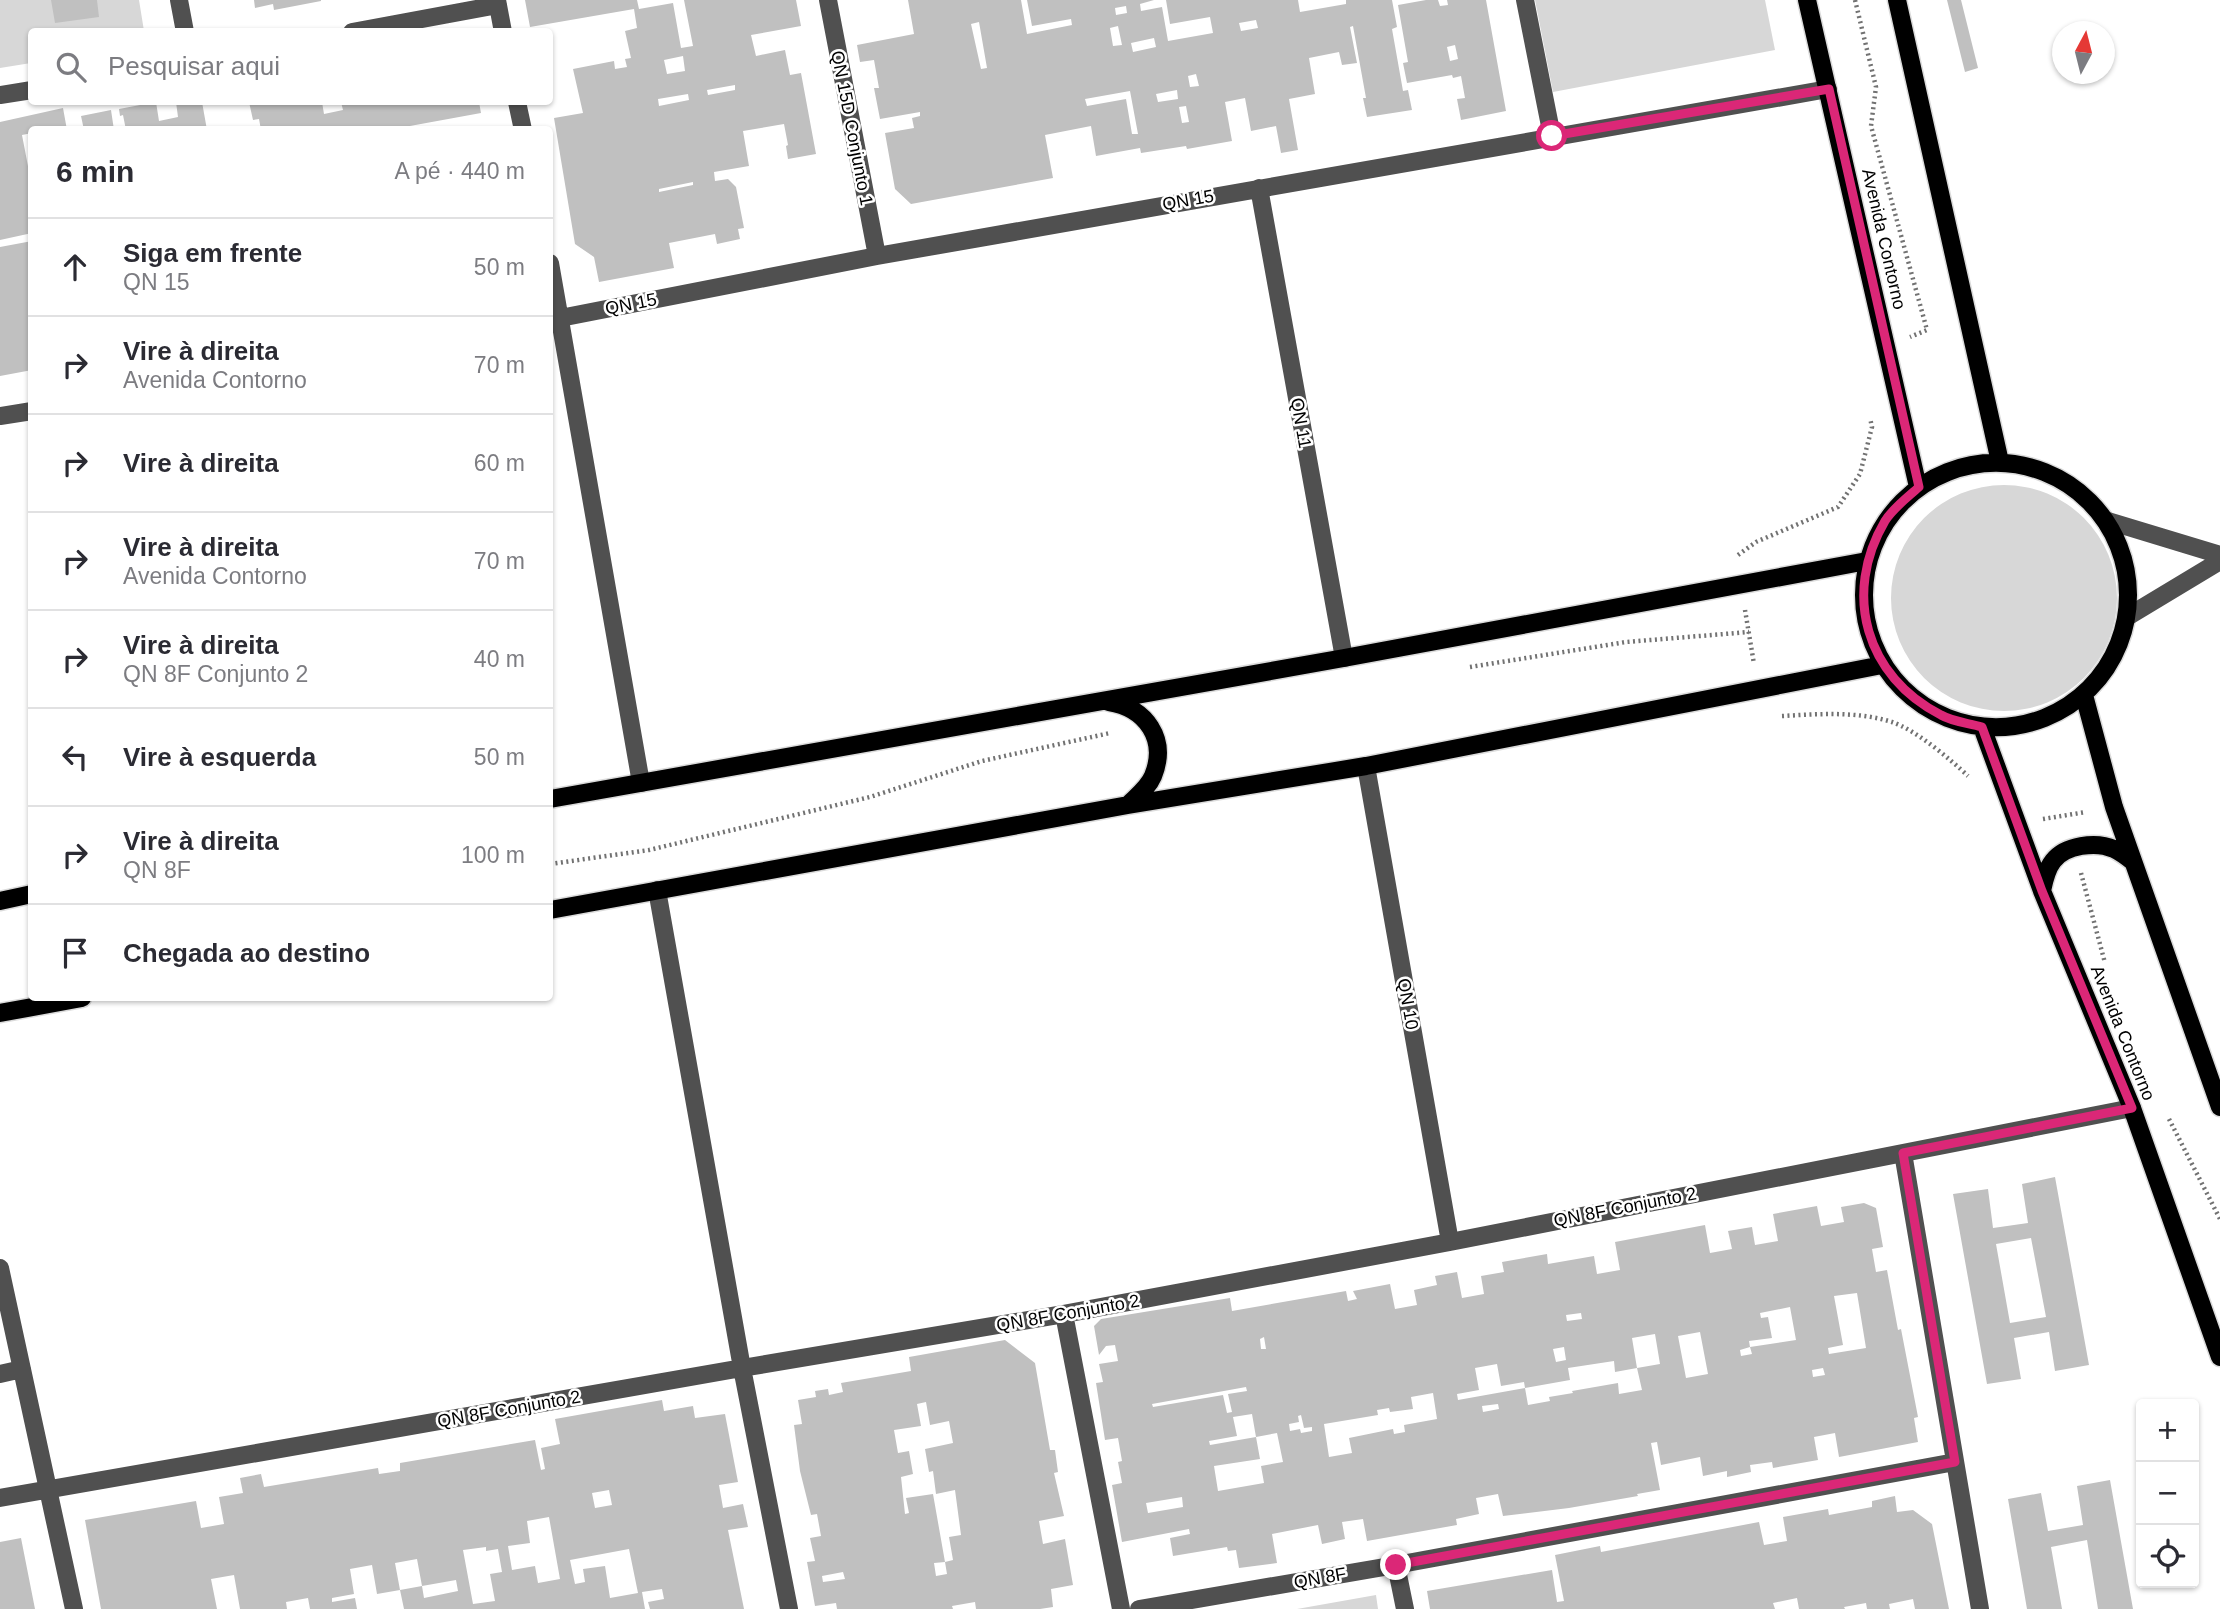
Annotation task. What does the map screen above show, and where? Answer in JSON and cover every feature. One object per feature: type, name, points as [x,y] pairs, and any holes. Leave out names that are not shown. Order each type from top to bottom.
[{"type":"main road","name":"Avenida Contorno","points":[[1807,0],[1919,487]]},
{"type":"main road","points":[[1897,0],[2000,462]]},
{"type":"main road","points":[[2000,462],[2031,467],[2060,479],[2085,496],[2105,520],[2121,550],[2128,583],[2127,617],[2112,659],[2084,695],[2061,710],[2036,721],[2009,727],[1982,727],[1943,717],[1909,695],[1882,665],[1868,632],[1862,597],[1867,561],[1886,519],[1919,487],[1953,470],[1971,464],[2000,462]]},
{"type":"main road","points":[[553,798],[1344,658],[1867,561]]},
{"type":"main road","points":[[553,909],[1128,805],[1366,766],[1882,665]]},
{"type":"main road","points":[[2084,695],[2114,807],[2220,1107]]},
{"type":"main road","points":[[1099,701],[1122,704],[1138,711],[1149,724],[1156,739],[1154,775],[1145,789],[1128,805]]},
{"type":"main road","name":"Avenida Contorno","points":[[1982,727],[2042,891],[2132,1108],[2220,1357]]},
{"type":"main road","points":[[2042,891],[2046,873],[2054,859],[2074,849],[2097,844],[2115,849],[2132,861]]},
{"type":"main road","points":[[0,901],[28,895]]},
{"type":"main road","points":[[0,1013],[66,1001]]},
{"type":"street","points":[[179,0],[184,28]]},
{"type":"street","name":"QN 15D Conjunto 1","points":[[828,0],[877,256]]},
{"type":"street","points":[[1525,0],[1552,136]]},
{"type":"street","points":[[371,28],[497,2],[502,28]]},
{"type":"street","name":"QN 15","points":[[555,319],[877,256],[1829,89]]},
{"type":"street","points":[[0,95],[28,91]]},
{"type":"street","points":[[518,105],[522,126]]},
{"type":"street","name":"QN 11","points":[[1259,188],[1344,658]]},
{"type":"street","points":[[553,297],[641,783]]},
{"type":"street","points":[[0,416],[28,412]]},
{"type":"street","points":[[2105,520],[2220,555]]},
{"type":"street","points":[[2127,617],[2220,561]]},
{"type":"street","name":"QN 10","points":[[1366,766],[1450,1242]]},
{"type":"street","points":[[657,890],[742,1368],[789,1609]]},
{"type":"street","name":"QN 8F Conjunto 2","points":[[0,1498],[1064,1314],[1450,1242],[2132,1108]]},
{"type":"street","points":[[1903,1153],[1980,1609]]},
{"type":"street","points":[[0,1268],[74,1609]]},
{"type":"street","points":[[1064,1314],[1121,1609]]},
{"type":"street","points":[[0,1374],[22,1369]]},
{"type":"street","name":"QN 8F","points":[[1139,1609],[1396,1565],[1955,1462]]},
{"type":"street","points":[[1396,1565],[1405,1609]]},
{"type":"path","points":[[1749,632],[1764,716],[1844,713],[1894,722],[1945,753],[1971,780]]},
{"type":"path","points":[[2017,823],[2114,807]]},
{"type":"path","points":[[2064,815],[2107,968]]},
{"type":"path","points":[[2163,1108],[2220,1219]]},
{"type":"shaded area","points":[[0,0],[139,0],[144,28],[28,28],[28,63],[0,68]]},
{"type":"shaded area","points":[[1535,0],[1765,0],[1775,50],[1553,92]]},
{"type":"shaded area","points":[[1993,485],[2015,485],[2057,498],[2076,510],[2092,526],[2109,555],[2117,598],[2109,641],[2092,670],[2076,686],[2047,703],[2015,711],[1993,711],[1951,698],[1932,686],[1916,670],[1899,641],[1891,609],[1891,587],[1904,545],[1916,526],[1932,510],[1961,493]]},
{"type":"shaded area","points":[[1376,1595],[1378,1609],[1297,1609]]},
{"type":"building","points":[[51,0],[97,0],[99,17],[55,23]]},
{"type":"building","points":[[254,0],[321,1],[274,10],[273,4],[255,8]]},
{"type":"building","points":[[525,0],[637,0],[639,9],[673,3],[681,48],[693,46],[684,0],[796,0],[801,26],[751,35],[756,56],[785,50],[790,75],[801,73],[816,154],[788,159],[784,124],[743,131],[749,166],[714,172],[715,181],[728,179],[736,187],[744,228],[738,229],[740,239],[717,244],[715,234],[669,243],[674,268],[599,282],[594,257],[575,244],[554,118],[583,113],[573,69],[614,61],[615,69],[627,67],[625,59],[631,58],[625,31],[637,28],[634,9],[530,27]],"holes":[[[683,56],[685,71],[667,74],[664,60]],[[735,85],[735,90],[708,95],[707,90]],[[688,94],[689,100],[659,106],[658,99]],[[693,182],[693,185],[659,192],[659,189]]]},
{"type":"building","points":[[908,0],[1021,0],[1027,34],[1072,25],[1071,19],[1032,26],[1027,0],[1154,0],[1140,4],[1141,11],[1162,7],[1168,41],[1213,33],[1210,17],[1170,24],[1166,0],[1298,0],[1300,12],[1346,4],[1346,0],[1392,0],[1397,27],[1392,29],[1403,91],[1408,90],[1412,110],[1367,117],[1353,26],[1350,27],[1357,63],[1342,65],[1339,52],[1309,58],[1315,94],[1289,99],[1298,150],[1281,153],[1276,126],[1251,131],[1245,98],[1225,102],[1232,141],[1141,153],[1140,148],[1096,156],[1091,126],[1045,135],[1053,178],[911,204],[895,189],[885,133],[914,128],[912,118],[920,116],[920,112],[880,119],[874,88],[879,88],[874,60],[860,62],[857,45],[914,34]],"holes":[[[1126,6],[1127,13],[1116,15],[1115,8]],[[1256,20],[1258,28],[1241,31],[1239,23]],[[979,22],[987,68],[981,69],[971,24]],[[1118,26],[1122,45],[1113,46],[1110,28]],[[1154,38],[1156,47],[1133,52],[1131,43]],[[1196,74],[1199,86],[1190,87],[1188,76]],[[1177,90],[1178,99],[1158,102],[1156,94]],[[1130,91],[1138,134],[1132,134],[1126,99],[1087,106],[1085,99]],[[1186,106],[1189,122],[1182,123],[1179,107]]]},
{"type":"building","points":[[1426,0],[1438,0],[1440,6],[1448,5],[1447,0],[1486,0],[1506,111],[1461,120],[1457,99],[1465,98],[1461,76],[1453,78],[1452,75],[1407,83],[1403,63],[1408,62],[1398,5]],"holes":[[[1455,45],[1458,59],[1450,61],[1447,47]]]},
{"type":"building","points":[[1947,0],[1961,0],[1978,68],[1965,72]]},
{"type":"building","points":[[156,105],[159,121],[178,117],[176,105],[203,105],[206,126],[125,126],[119,109]]},
{"type":"building","points":[[250,105],[322,105],[324,114],[343,110],[342,105],[480,105],[481,113],[410,126],[260,126],[259,119],[253,120]]},
{"type":"building","points":[[63,108],[66,126],[28,126],[28,134],[22,135],[28,166],[28,234],[0,240],[0,122]]},
{"type":"building","points":[[111,110],[113,126],[83,126],[81,116]]},
{"type":"building","points":[[28,242],[28,371],[0,376],[0,247]]},
{"type":"building","points":[[2055,1177],[2089,1365],[2055,1371],[2049,1332],[2014,1338],[2021,1379],[1987,1384],[1953,1194],[1988,1189],[1993,1228],[2028,1223],[2022,1184]],"holes":[[[2031,1238],[2046,1317],[2010,1323],[1996,1244]]]},
{"type":"building","points":[[1864,1203],[1876,1208],[1883,1247],[1872,1249],[1876,1272],[1887,1270],[1918,1417],[1914,1418],[1918,1442],[1839,1457],[1835,1433],[1814,1437],[1818,1460],[1773,1468],[1772,1462],[1750,1465],[1751,1472],[1727,1477],[1727,1471],[1703,1476],[1700,1457],[1661,1465],[1657,1442],[1651,1443],[1660,1490],[1569,1508],[1503,1516],[1498,1494],[1476,1498],[1479,1514],[1456,1519],[1457,1525],[1367,1541],[1363,1519],[1342,1522],[1345,1539],[1322,1544],[1318,1525],[1272,1534],[1277,1563],[1239,1568],[1236,1550],[1228,1551],[1227,1547],[1173,1556],[1170,1538],[1190,1534],[1189,1529],[1122,1542],[1112,1485],[1122,1483],[1118,1462],[1122,1461],[1118,1438],[1105,1440],[1096,1383],[1103,1382],[1099,1364],[1118,1361],[1115,1345],[1106,1346],[1099,1355],[1094,1326],[1101,1319],[1230,1298],[1232,1311],[1346,1291],[1348,1301],[1357,1299],[1353,1291],[1390,1284],[1395,1309],[1417,1305],[1414,1290],[1437,1285],[1435,1276],[1457,1272],[1462,1298],[1484,1294],[1481,1276],[1504,1272],[1502,1262],[1547,1254],[1548,1264],[1594,1256],[1597,1274],[1620,1270],[1615,1242],[1705,1225],[1710,1253],[1732,1249],[1728,1231],[1752,1227],[1755,1245],[1778,1241],[1773,1214],[1817,1206],[1821,1226],[1844,1222],[1841,1207]],"holes":[[[1857,1293],[1866,1348],[1829,1354],[1828,1348],[1843,1345],[1834,1296]],[[1790,1307],[1796,1340],[1750,1347],[1749,1341],[1772,1338],[1768,1317],[1761,1318],[1760,1313]],[[1581,1313],[1582,1319],[1567,1321],[1566,1315]],[[1700,1332],[1708,1374],[1686,1378],[1678,1336]],[[1655,1334],[1660,1364],[1637,1368],[1632,1338]],[[1264,1337],[1266,1349],[1261,1349],[1260,1339]],[[1564,1347],[1566,1360],[1556,1362],[1553,1349]],[[1750,1347],[1752,1354],[1741,1356],[1740,1350]],[[1614,1361],[1615,1372],[1637,1368],[1642,1390],[1619,1394],[1618,1383],[1572,1391],[1573,1393],[1549,1397],[1550,1401],[1528,1405],[1525,1388],[1570,1380],[1568,1368]],[[1497,1364],[1501,1386],[1524,1382],[1525,1388],[1458,1400],[1457,1394],[1479,1390],[1475,1368]],[[1823,1368],[1825,1375],[1813,1377],[1812,1370]],[[1246,1387],[1247,1391],[1228,1394],[1232,1412],[1227,1413],[1223,1395],[1153,1407],[1152,1404]],[[1433,1393],[1437,1419],[1404,1425],[1405,1432],[1394,1434],[1393,1429],[1349,1438],[1352,1453],[1329,1457],[1324,1424],[1378,1415],[1377,1410],[1389,1408],[1390,1412],[1413,1409],[1411,1397]],[[1498,1404],[1499,1409],[1483,1412],[1482,1406]],[[1252,1414],[1256,1437],[1210,1445],[1209,1441],[1237,1436],[1233,1417]],[[1301,1415],[1304,1428],[1312,1427],[1312,1431],[1290,1431],[1289,1424],[1299,1422],[1298,1416]],[[1277,1433],[1283,1462],[1261,1466],[1264,1483],[1218,1491],[1214,1466],[1260,1459],[1256,1437]],[[1182,1497],[1183,1507],[1148,1513],[1146,1503]]]},
{"type":"building","points":[[1005,1340],[1035,1363],[1050,1450],[1055,1450],[1058,1472],[1054,1473],[1064,1516],[1039,1521],[1043,1544],[1065,1539],[1073,1585],[1051,1589],[1053,1607],[976,1609],[975,1602],[952,1606],[953,1609],[837,1609],[836,1603],[815,1606],[807,1562],[815,1561],[810,1538],[821,1536],[817,1514],[811,1515],[800,1471],[794,1425],[802,1424],[798,1400],[816,1397],[815,1391],[828,1389],[829,1395],[843,1392],[841,1383],[911,1371],[909,1357]],"holes":[[[926,1402],[930,1425],[949,1421],[953,1443],[925,1449],[929,1472],[933,1471],[936,1494],[955,1490],[961,1535],[949,1537],[953,1560],[945,1562],[933,1494],[906,1498],[909,1513],[905,1514],[901,1477],[913,1474],[909,1451],[898,1453],[894,1430],[921,1426],[917,1404]],[[945,1562],[947,1574],[936,1576],[934,1563]],[[843,1572],[845,1579],[823,1582],[822,1576]]]},
{"type":"building","points":[[662,1400],[664,1411],[693,1406],[695,1418],[725,1414],[738,1482],[719,1485],[723,1508],[743,1504],[748,1527],[728,1530],[744,1609],[650,1609],[648,1602],[664,1599],[662,1589],[642,1592],[645,1609],[404,1609],[400,1590],[377,1594],[372,1565],[350,1569],[354,1594],[332,1598],[332,1602],[355,1598],[357,1609],[310,1609],[308,1598],[286,1602],[287,1609],[240,1609],[234,1575],[211,1579],[217,1609],[101,1609],[85,1520],[196,1501],[201,1528],[224,1524],[219,1497],[243,1493],[240,1478],[261,1474],[264,1487],[378,1468],[379,1474],[400,1471],[400,1463],[535,1440],[541,1470],[545,1469],[541,1448],[560,1444],[555,1419]],"holes":[[[609,1490],[612,1505],[595,1508],[592,1493]],[[549,1517],[560,1579],[538,1583],[535,1566],[512,1570],[508,1546],[530,1543],[527,1521]],[[486,1547],[486,1551],[498,1549],[502,1572],[490,1574],[495,1601],[473,1604],[463,1550]],[[629,1549],[638,1593],[610,1598],[605,1566],[583,1569],[585,1582],[575,1584],[570,1560]],[[417,1559],[422,1586],[400,1590],[395,1563]],[[456,1580],[458,1591],[424,1598],[422,1586]]]},
{"type":"building","points":[[2110,1480],[2133,1609],[2098,1609],[2087,1540],[2051,1547],[2062,1609],[2027,1609],[2008,1499],[2041,1493],[2048,1531],[2083,1525],[2077,1486]]},
{"type":"building","points":[[1895,1496],[1897,1512],[1913,1510],[1932,1524],[1949,1609],[1915,1609],[1913,1599],[1889,1604],[1890,1609],[1867,1609],[1866,1603],[1844,1607],[1845,1609],[1799,1609],[1797,1598],[1773,1603],[1775,1609],[1430,1609],[1427,1591],[1552,1570],[1557,1602],[1564,1601],[1555,1555],[1600,1546],[1601,1552],[1759,1522],[1764,1545],[1787,1541],[1783,1517],[1828,1509],[1829,1515],[1872,1507],[1872,1501]]},
{"type":"building","points":[[21,1538],[35,1609],[0,1609],[0,1542]]},
{"type":"route","points":[[1396,1565],[1955,1462],[1903,1153],[2132,1108],[2042,891],[1982,727],[1943,717],[1909,695],[1882,665],[1868,632],[1862,597],[1867,561],[1886,519],[1919,487],[1829,89],[1552,136]]}]
